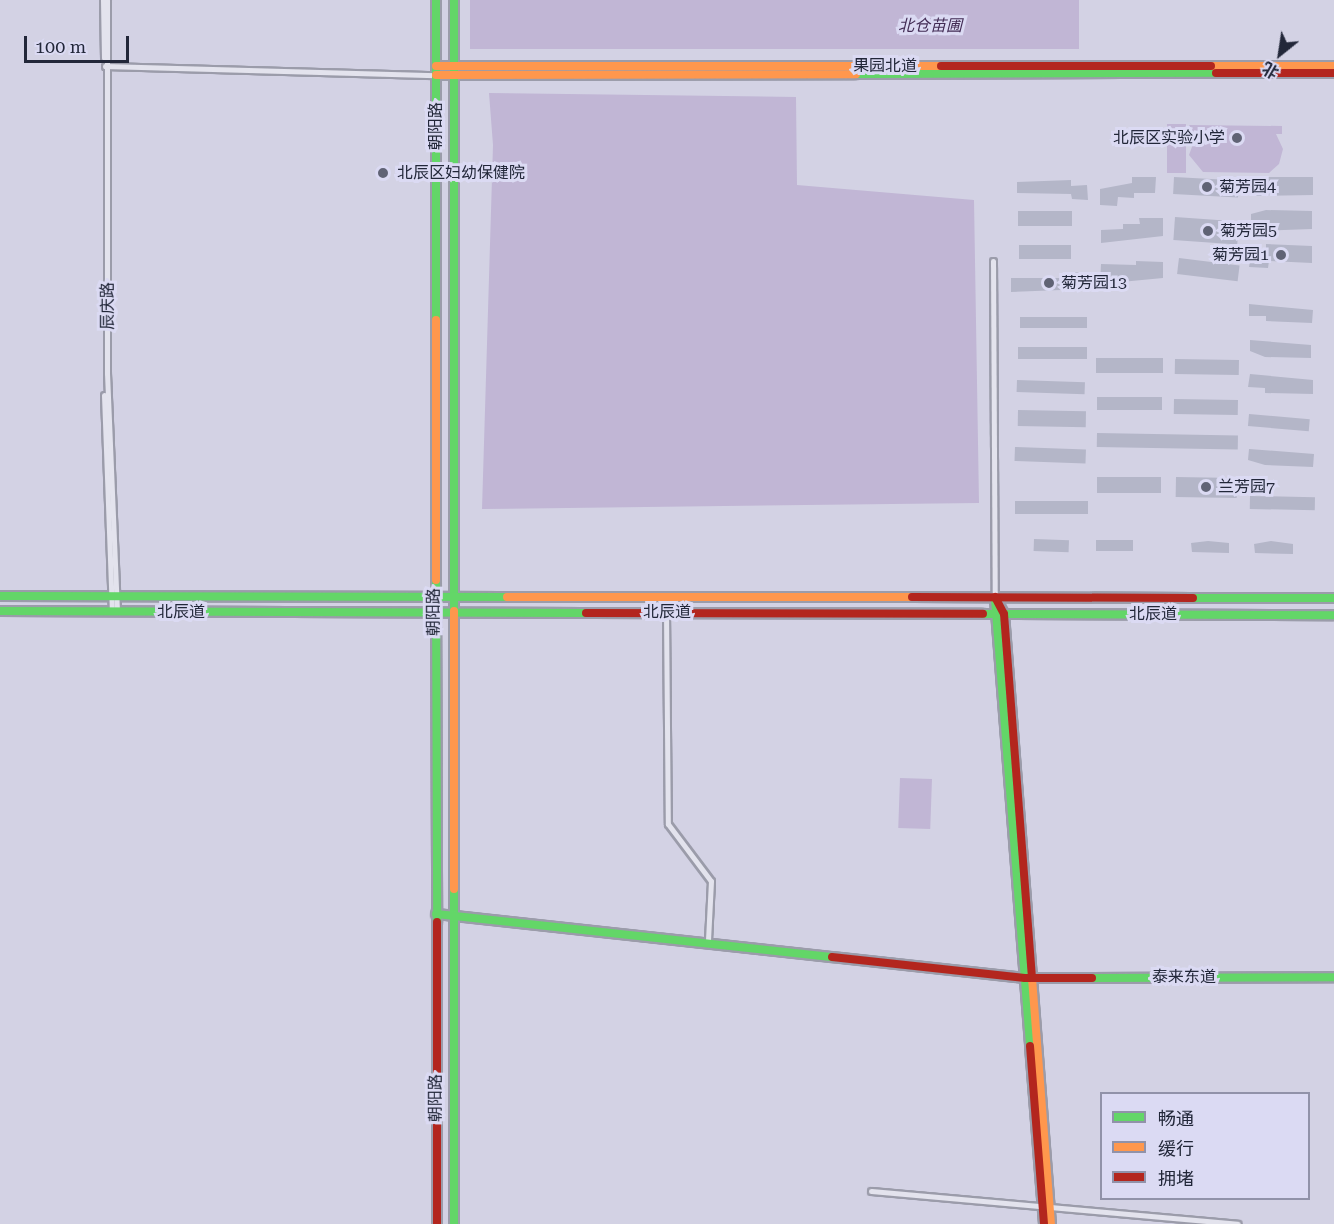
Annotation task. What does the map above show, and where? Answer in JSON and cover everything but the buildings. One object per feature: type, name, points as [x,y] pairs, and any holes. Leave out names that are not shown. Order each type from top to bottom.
[{"type":"main road","name":"朝阳路","points":[[436,0],[434,613],[437,1224]]},
{"type":"main road","name":"朝阳路","points":[[454,0],[454,1224]]},
{"type":"main road","name":"果园北道","points":[[436,70],[453,66],[1334,66]]},
{"type":"main road","name":"果园北道","points":[[436,70],[454,75],[1334,73]]},
{"type":"main road","name":"北辰道","points":[[0,596],[1334,598]]},
{"type":"main road","points":[[995,597],[1000,614],[1051,1224]]},
{"type":"main road","name":"北辰道","points":[[0,611],[1334,615]]},
{"type":"main road","name":"泰来东道","points":[[436,914],[708,940],[1029,978],[1334,977]]},
{"type":"main road","points":[[1044,1224],[1048,1206]]},
{"type":"street","name":"辰庆路","points":[[105,0],[108,384],[114,612]]},
{"type":"street","points":[[105,66],[436,70]]},
{"type":"street","points":[[993,261],[995,597]]},
{"type":"street","points":[[666,612],[668,824],[711,881],[708,940]]},
{"type":"street","points":[[871,1191],[1238,1224]]},
{"type":"green space","name":"北仓苗圃","points":[[470,0],[1079,0],[1079,49],[470,49]]},
{"type":"green space","points":[[489,93],[796,97],[797,185],[974,200],[979,503],[482,509],[493,145]]},
{"type":"green space","points":[[1167,124],[1186,124],[1186,173],[1167,173]]},
{"type":"green space","points":[[1189,125],[1282,126],[1282,134],[1276,134],[1283,149],[1279,164],[1269,173],[1203,172],[1189,155],[1197,133],[1190,133]]},
{"type":"green space","points":[[900,778],[932,779],[930,829],[898,828]]},
{"type":"traffic: fast","points":[[436,0],[436,320]]},
{"type":"traffic: fast","points":[[454,0],[454,611]]},
{"type":"traffic: fast","points":[[856,74],[1216,73]]},
{"type":"traffic: fast","points":[[436,580],[437,922]]},
{"type":"traffic: fast","points":[[0,596],[507,597]]},
{"type":"traffic: fast","points":[[1193,598],[1334,598]]},
{"type":"traffic: fast","points":[[995,599],[1030,1046]]},
{"type":"traffic: fast","points":[[0,611],[586,613]]},
{"type":"traffic: fast","points":[[983,614],[1334,615]]},
{"type":"traffic: fast","points":[[454,889],[454,1224]]},
{"type":"traffic: fast","points":[[436,914],[832,957]]},
{"type":"traffic: fast","points":[[1092,978],[1334,977]]},
{"type":"traffic: slow","points":[[436,66],[941,66]]},
{"type":"traffic: slow","points":[[1211,66],[1334,66]]},
{"type":"traffic: slow","points":[[436,75],[856,74]]},
{"type":"traffic: slow","points":[[436,320],[436,580]]},
{"type":"traffic: slow","points":[[507,597],[912,597]]},
{"type":"traffic: slow","points":[[454,611],[454,889]]},
{"type":"traffic: slow","points":[[1032,978],[1051,1224]]},
{"type":"traffic: jam","points":[[941,66],[1211,66]]},
{"type":"traffic: jam","points":[[1216,73],[1334,73]]},
{"type":"traffic: jam","points":[[912,597],[1193,598]]},
{"type":"traffic: jam","points":[[995,597],[1004,614],[1032,978]]},
{"type":"traffic: jam","points":[[586,613],[983,614]]},
{"type":"traffic: jam","points":[[437,922],[437,1224]]},
{"type":"traffic: jam","points":[[832,957],[1025,978],[1092,978]]},
{"type":"traffic: jam","points":[[1030,1046],[1044,1224]]},
{"type":"place","name":"北辰区实验小学","points":[[1237,138]]},
{"type":"place","name":"北辰区妇幼保健院","points":[[383,173]]},
{"type":"place","name":"菊芳园4","points":[[1207,187]]},
{"type":"place","name":"菊芳园5","points":[[1208,231]]},
{"type":"place","name":"菊芳园1","points":[[1281,255]]},
{"type":"place","name":"菊芳园13","points":[[1049,283]]},
{"type":"place","name":"兰芳园7","points":[[1206,487]]}]
